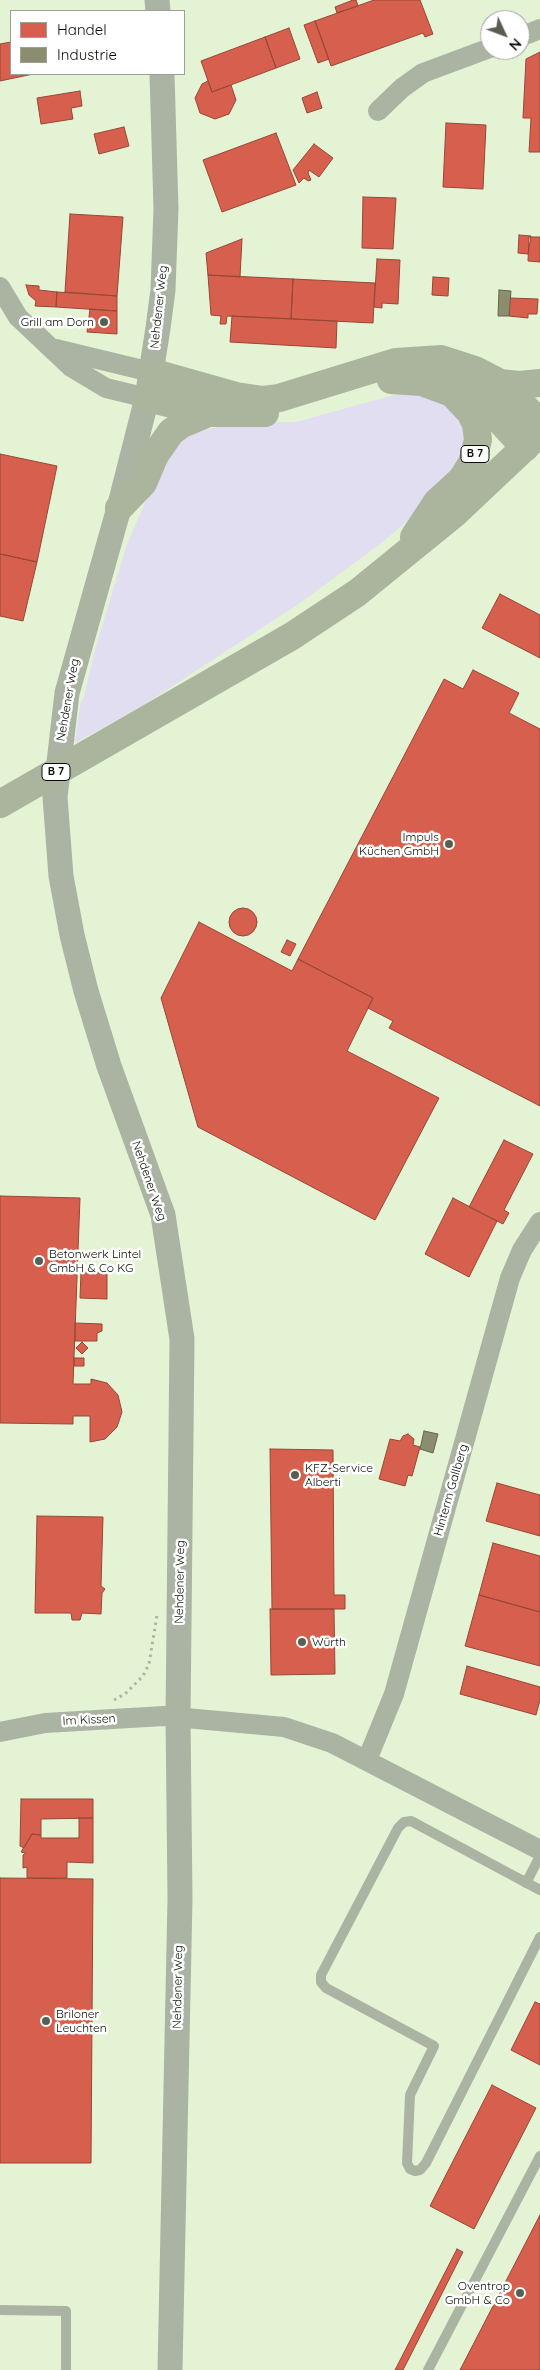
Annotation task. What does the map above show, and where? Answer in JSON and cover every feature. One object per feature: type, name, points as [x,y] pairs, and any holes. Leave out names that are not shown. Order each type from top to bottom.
[{"type":"main road","points":[[149,385],[264,400],[279,398],[396,362],[425,359],[458,363],[500,383],[540,422]]},
{"type":"main road","name":"B 7","points":[[3,802],[292,636],[357,593],[453,515],[532,440],[484,401],[466,383],[445,373],[420,371],[282,412],[245,414],[208,413],[149,385]]},
{"type":"main road","name":"B 7","points":[[391,380],[422,382],[452,393],[470,412],[476,424],[478,440],[472,463],[462,479],[437,502],[398,561]]},
{"type":"main road","points":[[500,383],[519,385],[540,383]]},
{"type":"main road","name":"B 7","points":[[119,508],[143,483],[155,455],[171,432],[182,424],[208,413]]},
{"type":"street","points":[[378,111],[423,73],[480,52]]},
{"type":"street","name":"Nehdener Weg","points":[[162,75],[166,237],[163,290],[149,385],[119,508],[67,693],[56,780],[56,826],[61,876],[86,991],[110,1066],[163,1216],[182,1339],[178,1717],[180,1899],[170,2370]]},
{"type":"street","points":[[0,287],[18,317],[71,367],[89,379],[106,388],[149,385]]},
{"type":"street","points":[[47,345],[82,357],[149,385]]},
{"type":"street","name":"Hinterm Gallberg","points":[[367,1760],[394,1694],[510,1278],[522,1250],[540,1222]]},
{"type":"street","points":[[178,1717],[284,1727],[332,1743],[540,1850]]},
{"type":"street","name":"Im Kissen","points":[[0,1732],[45,1723],[88,1719],[178,1717]]},
{"type":"lane","points":[[540,1890],[411,1821],[404,1822],[321,1975],[321,1982],[326,1988],[434,2046],[410,2095],[407,2163],[410,2169],[420,2170],[426,2163],[540,1937]]},
{"type":"lane","points":[[526,1883],[540,1856]]},
{"type":"lane","points":[[428,2370],[540,2156]]},
{"type":"lane","points":[[0,2310],[66,2311],[66,2370]]},
{"type":"path","points":[[88,1719],[108,1704],[126,1694],[144,1676],[149,1664],[157,1609]]},
{"type":"shaded area","points":[[0,0],[540,0],[540,2370],[0,2370]]},
{"type":"shaded area","points":[[405,392],[435,393],[458,413],[469,435],[461,470],[441,492],[384,541],[300,603],[142,706],[75,743],[80,705],[126,547],[158,472],[186,435],[235,422],[296,422]]},
{"type":"building: Handel","points":[[356,0],[358,6],[337,13],[335,7]]},
{"type":"building: Handel","points":[[374,0],[420,0],[433,34],[425,37],[423,33],[331,66],[315,21]]},
{"type":"building: Handel","points":[[315,21],[329,59],[318,63],[304,25]]},
{"type":"building: Handel","points":[[289,28],[300,59],[276,68],[265,37]]},
{"type":"building: Handel","points":[[265,37],[276,68],[212,92],[201,61]]},
{"type":"building: Handel","points":[[10,42],[10,75],[28,75],[0,81],[0,44]]},
{"type":"building: Handel","points":[[540,52],[540,152],[529,152],[531,118],[523,118],[526,60],[530,60],[530,57]]},
{"type":"building: Handel","points":[[208,81],[212,92],[231,85],[236,100],[229,114],[215,119],[200,113],[195,98],[202,84]]},
{"type":"building: Handel","points":[[80,91],[82,106],[71,108],[73,119],[41,124],[37,98]]},
{"type":"building: Handel","points":[[317,92],[322,108],[307,113],[302,98]]},
{"type":"building: Handel","points":[[446,123],[486,125],[483,189],[443,187]]},
{"type":"building: Handel","points":[[124,127],[129,146],[99,154],[94,134]]},
{"type":"building: Handel","points":[[276,133],[296,185],[222,212],[203,160]]},
{"type":"building: Handel","points":[[314,144],[333,158],[319,177],[309,170],[308,173],[311,180],[308,181],[304,178],[299,183],[293,170]]},
{"type":"building: Handel","points":[[363,197],[396,198],[393,249],[362,248]]},
{"type":"building: Handel","points":[[70,214],[123,217],[117,296],[65,292]]},
{"type":"building: Handel","points":[[519,235],[531,236],[528,254],[518,253]]},
{"type":"building: Handel","points":[[529,237],[540,237],[540,262],[528,261]]},
{"type":"building: Handel","points":[[242,239],[240,277],[208,275],[206,253]]},
{"type":"building: Handel","points":[[377,259],[400,260],[398,304],[382,303],[382,308],[374,307]]},
{"type":"building: Handel","points":[[208,275],[293,279],[291,319],[227,316],[226,324],[220,324],[221,316],[211,315]]},
{"type":"building: Handel","points":[[433,277],[449,278],[448,296],[432,295]]},
{"type":"building: Handel","points":[[293,279],[375,283],[373,323],[291,319]]},
{"type":"building: Handel","points":[[26,285],[39,286],[39,290],[57,292],[56,307],[35,306],[36,301],[29,295]]},
{"type":"building: Handel","points":[[57,292],[117,296],[117,311],[56,307]]},
{"type":"building: Handel","points":[[510,298],[538,299],[537,314],[528,314],[528,318],[509,316]]},
{"type":"building: Handel","points":[[90,309],[117,311],[117,334],[87,332]]},
{"type":"building: Handel","points":[[232,316],[337,321],[336,348],[230,342]]},
{"type":"building: Handel","points":[[0,454],[57,466],[37,562],[0,554]]},
{"type":"building: Handel","points":[[0,554],[37,562],[23,621],[0,616]]},
{"type":"building: Handel","points":[[500,594],[540,615],[540,658],[482,628]]},
{"type":"building: Handel","name":"Impuls Küchen GmbH","points":[[473,670],[519,693],[509,713],[540,729],[540,1106],[389,1028],[393,1021],[368,1008],[373,998],[298,959],[444,679],[463,689]]},
{"type":"building: Handel","points":[[243,908],[253,912],[257,922],[253,932],[243,936],[233,932],[229,922],[233,912]]},
{"type":"building: Handel","points":[[199,922],[292,971],[298,959],[373,998],[347,1051],[439,1098],[375,1220],[198,1127],[161,998]]},
{"type":"building: Handel","points":[[287,940],[296,944],[290,956],[281,952]]},
{"type":"building: Handel","points":[[504,1140],[533,1154],[504,1210],[509,1213],[503,1224],[469,1207]]},
{"type":"building: Handel","name":"Betonwerk Lintel GmbH & Co KG","points":[[0,1196],[80,1198],[73,1384],[91,1384],[91,1379],[107,1383],[118,1395],[122,1412],[117,1427],[105,1439],[90,1442],[90,1416],[73,1416],[73,1424],[0,1423]]},
{"type":"building: Handel","points":[[453,1198],[497,1221],[469,1277],[425,1254]]},
{"type":"building: Handel","points":[[81,1272],[107,1272],[107,1299],[80,1298]]},
{"type":"building: Handel","points":[[75,1323],[102,1324],[102,1331],[97,1333],[97,1341],[75,1341]]},
{"type":"building: Handel","points":[[82,1342],[88,1348],[82,1354],[76,1348]]},
{"type":"building: Handel","points":[[74,1358],[84,1358],[84,1366],[74,1366]]},
{"type":"building: Handel","points":[[408,1434],[414,1439],[413,1445],[420,1447],[412,1476],[408,1475],[405,1486],[379,1479],[390,1439],[400,1441],[403,1436]]},
{"type":"building: Handel","points":[[270,1449],[333,1450],[334,1595],[345,1595],[345,1609],[272,1609]]},
{"type":"building: Handel","points":[[497,1483],[540,1495],[540,1536],[486,1521]]},
{"type":"building: Handel","points":[[37,1516],[103,1517],[101,1586],[105,1589],[102,1593],[101,1614],[82,1613],[80,1620],[72,1620],[71,1613],[35,1613]]},
{"type":"building: Handel","points":[[493,1543],[540,1556],[540,1612],[479,1595]]},
{"type":"building: Handel","points":[[479,1595],[540,1612],[540,1666],[465,1646]]},
{"type":"building: Handel","points":[[270,1609],[334,1609],[335,1674],[271,1675]]},
{"type":"building: Handel","points":[[467,1666],[540,1687],[540,1700],[536,1715],[460,1694]]},
{"type":"building: Handel","points":[[21,1799],[93,1799],[93,1818],[41,1819],[41,1835],[32,1834],[24,1848],[20,1846]]},
{"type":"building: Handel","points":[[79,1818],[93,1818],[93,1863],[67,1862],[67,1878],[27,1878],[27,1867],[23,1868],[23,1855],[26,1853],[21,1852],[32,1834],[41,1835],[41,1838],[79,1838]]},
{"type":"building: Handel","name":"Briloner Leuchten","points":[[0,1878],[93,1879],[91,2163],[0,2163]]},
{"type":"building: Handel","points":[[535,2002],[540,2004],[540,2065],[511,2050]]},
{"type":"building: Handel","points":[[492,2085],[536,2108],[474,2229],[430,2206]]},
{"type":"building: Handel","name":"Oventrop GmbH & Co","points":[[540,2215],[540,2370],[460,2370]]},
{"type":"building: Handel","points":[[457,2249],[463,2252],[403,2370],[395,2370]]},
{"type":"building: Industrie","points":[[499,290],[511,291],[509,316],[498,316]]},
{"type":"building: Industrie","points":[[424,1431],[438,1434],[433,1453],[420,1449]]},
{"type":"place","name":"Grill am Dorn","points":[[104,322]]},
{"type":"place","name":"Impuls Küchen GmbH","points":[[449,844]]},
{"type":"place","name":"Betonwerk Lintel GmbH & Co KG","points":[[39,1261]]},
{"type":"place","name":"KFZ-Service Alberti","points":[[295,1475]]},
{"type":"place","name":"Würth","points":[[302,1642]]},
{"type":"place","name":"Briloner Leuchten","points":[[46,2021]]},
{"type":"place","name":"Oventrop GmbH & Co","points":[[520,2293]]}]
